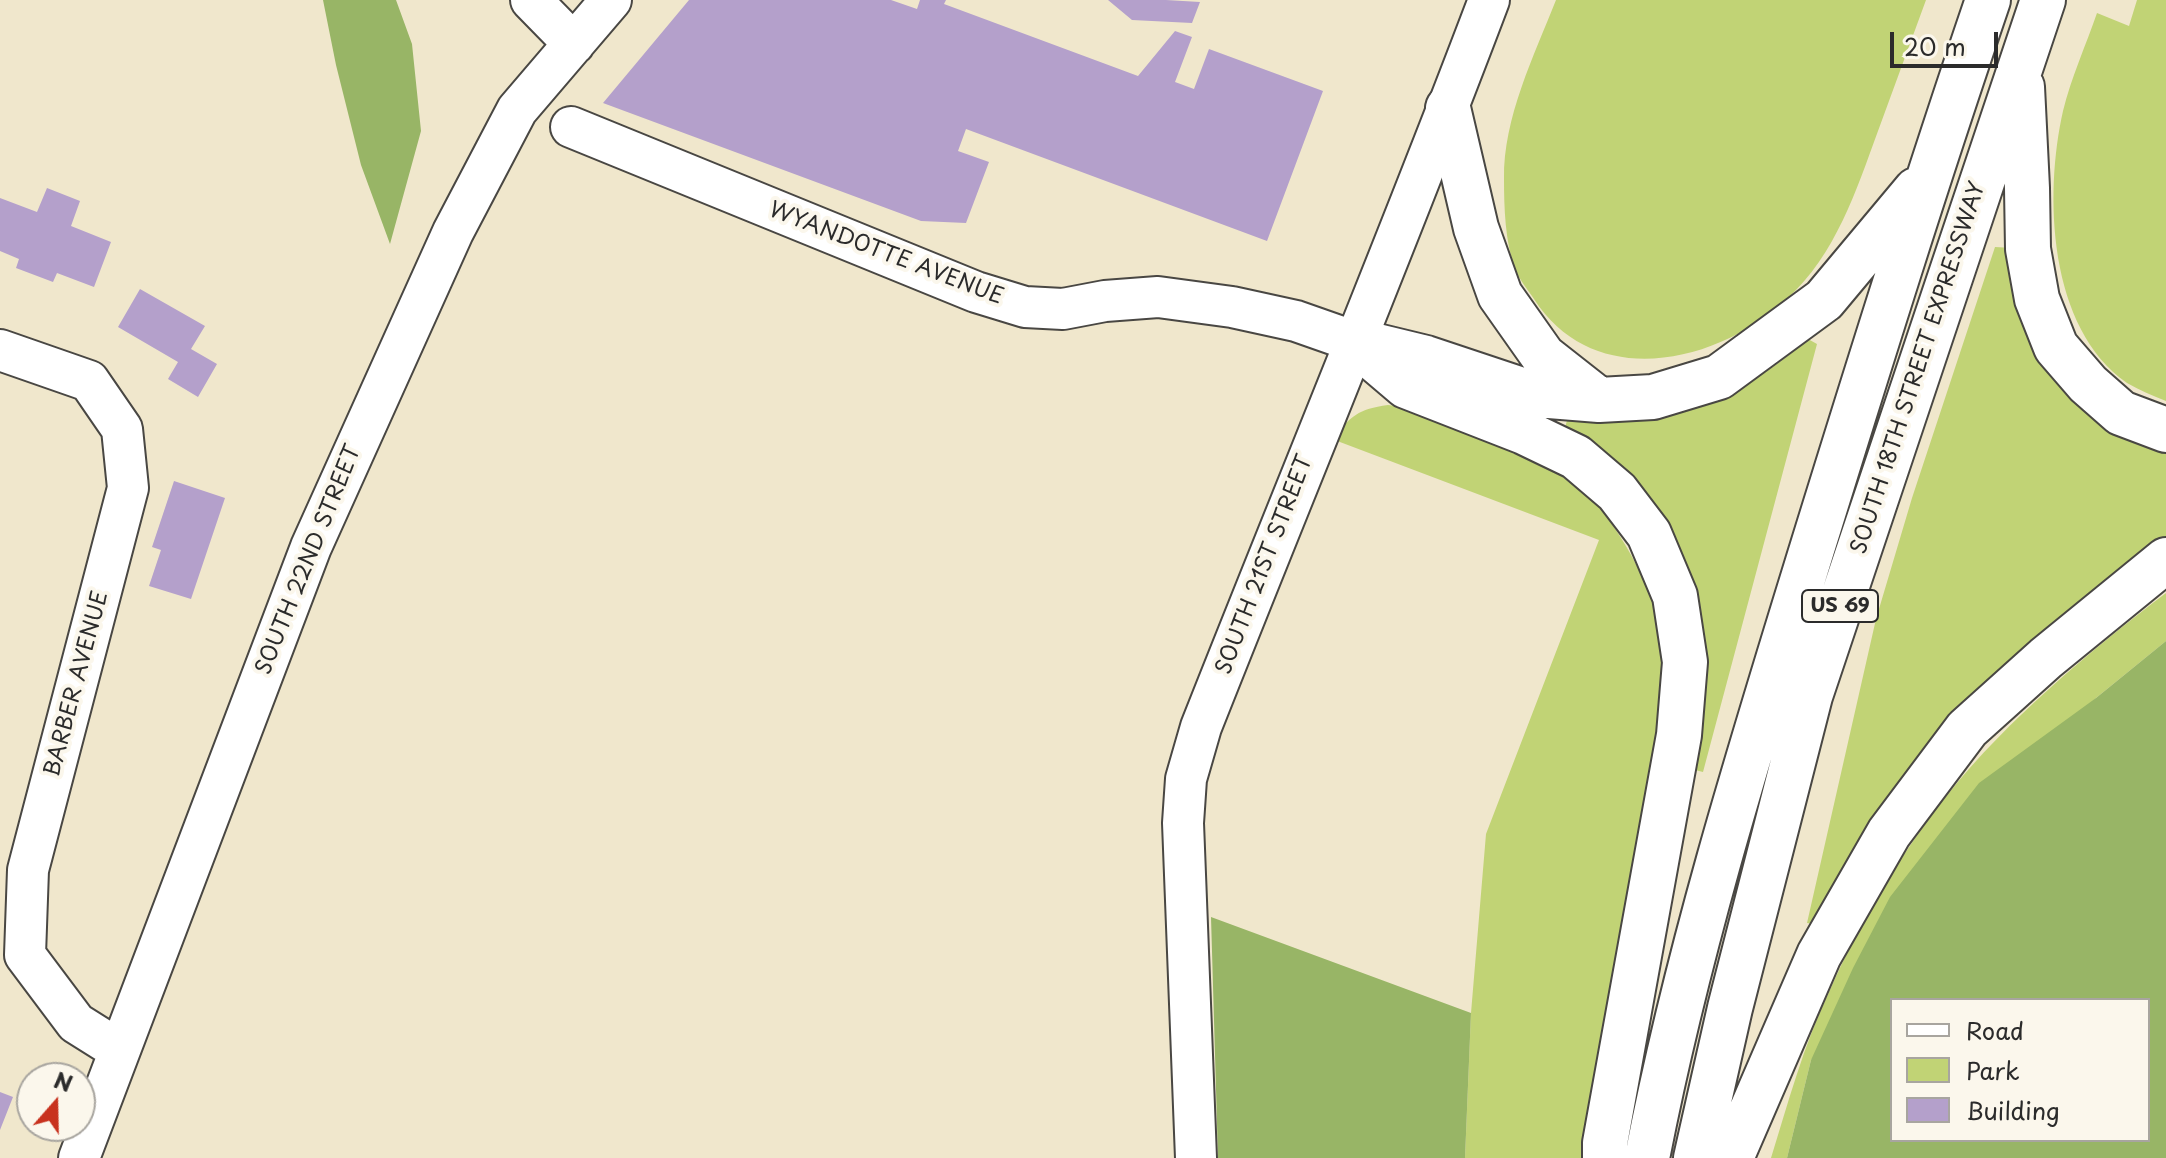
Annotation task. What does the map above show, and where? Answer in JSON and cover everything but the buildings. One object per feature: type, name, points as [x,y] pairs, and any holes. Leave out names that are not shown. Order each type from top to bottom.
[{"type":"highway","name":"SOUTH 18TH STREET EXPRESSWAY","points":[[1647,1158],[1662,1080],[1742,775],[1928,176],[1988,0]]},
{"type":"highway","name":"SOUTH 18TH STREET EXPRESSWAY","points":[[1696,1158],[1730,1008],[1810,696],[2043,0]]},
{"type":"highway","points":[[2020,64],[2028,249],[2037,299],[2056,347],[2088,384],[2121,413],[2166,430]]},
{"type":"highway","points":[[1448,108],[1476,228],[1500,295],[1543,356],[1599,400]]},
{"type":"highway","points":[[1353,341],[1426,358],[1537,395],[1599,400],[1653,397],[1719,377],[1824,300],[1928,176]]},
{"type":"highway","points":[[1353,341],[1406,386],[1524,432],[1576,457],[1617,492],[1649,534],[1675,596],[1685,662],[1679,735],[1605,1143],[1605,1158]]},
{"type":"highway","points":[[1731,1158],[1819,955],[1889,833],[1967,729],[2046,658],[2166,560]]},
{"type":"street","points":[[531,0],[574,44]]},
{"type":"street","name":"SOUTH 22ND STREET","points":[[79,1158],[311,547],[453,232],[517,110],[611,0]]},
{"type":"street","name":"SOUTH 21ST STREET","points":[[1196,1158],[1183,823],[1186,779],[1201,727],[1353,341],[1410,206],[1489,0]]},
{"type":"street","name":"WYANDOTTE AVENUE","points":[[571,127],[976,292],[1025,307],[1063,309],[1105,301],[1158,297],[1232,307],[1296,321],[1353,341]]},
{"type":"street","name":"BARBER AVENUE","points":[[0,350],[89,381],[122,429],[128,488],[28,870],[25,955],[76,1023],[119,1050]]},
{"type":"green space","points":[[323,0],[396,0],[412,44],[421,131],[390,244],[361,165]]},
{"type":"green space","points":[[1556,0],[1926,0],[1861,176],[1832,242],[1787,299],[1726,340],[1692,352],[1657,358],[1622,357],[1589,347],[1559,328],[1534,299],[1515,269],[1507,236],[1505,156],[1521,88]]},
{"type":"green space","points":[[2137,0],[2166,0],[2166,401],[2127,383],[2101,359],[2081,329],[2067,295],[2058,258],[2054,219],[2057,145],[2063,111],[2097,13],[2129,26]]},
{"type":"green space","points":[[1995,247],[2012,248],[2017,290],[2166,450],[2166,543],[1996,678],[1820,925],[1807,923],[1876,619],[1912,498]]},
{"type":"green space","points":[[1808,339],[1817,344],[1703,772],[1687,768],[1701,665],[1564,431],[1568,417],[1644,417],[1697,406],[1756,378]]},
{"type":"green space","points":[[1388,405],[1406,407],[1523,453],[1566,476],[1583,489],[1626,546],[1655,610],[1663,671],[1662,707],[1584,1158],[1465,1158],[1471,1013],[1486,834],[1599,540],[1332,439],[1356,415]]},
{"type":"green space","points":[[2166,593],[2166,641],[2096,698],[1811,1060],[1787,1158],[1771,1158],[1820,1012],[1868,914],[1914,840],[1948,794],[1996,739],[2080,662]]},
{"type":"green space","points":[[2166,641],[2166,1158],[1787,1158],[1811,1060],[1853,968],[1890,897],[1979,783],[2096,698]]},
{"type":"green space","points":[[1211,917],[1471,1013],[1465,1158],[1218,1158]]}]
